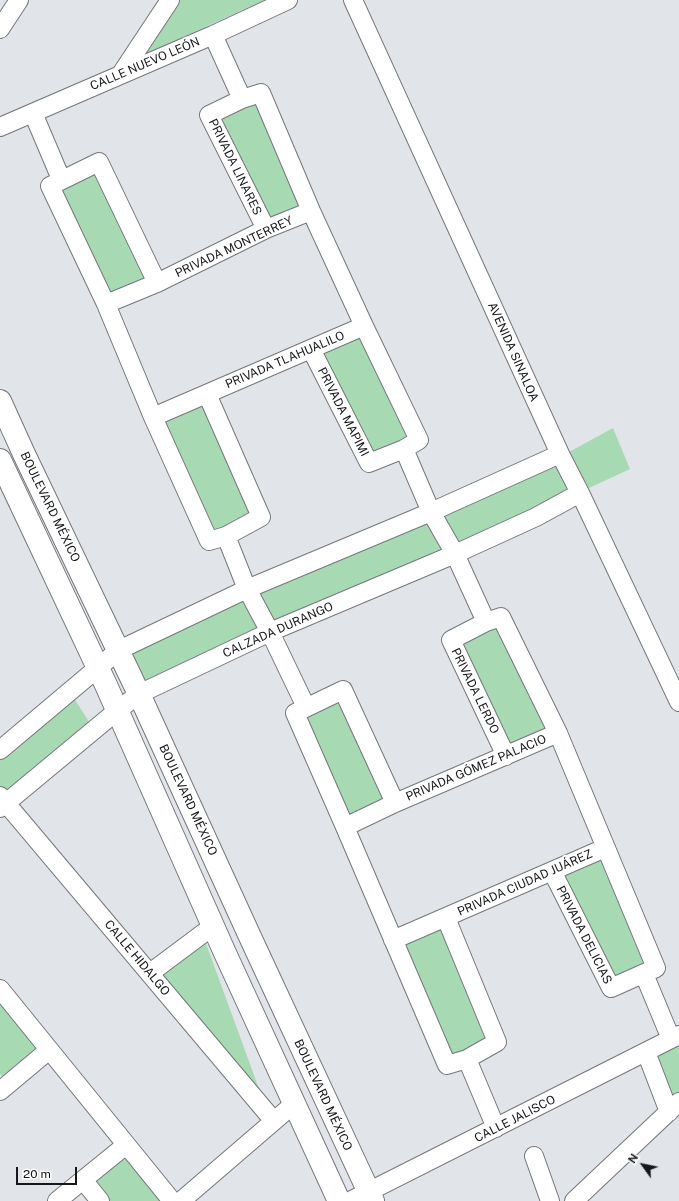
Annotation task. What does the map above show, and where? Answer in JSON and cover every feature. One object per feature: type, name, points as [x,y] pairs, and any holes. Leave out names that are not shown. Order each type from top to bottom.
[{"type":"main road","name":"BOULEVARD MÉXICO","points":[[0,401],[119,650],[252,940],[364,1198]]},
{"type":"main road","name":"BOULEVARD MÉXICO","points":[[0,460],[118,710],[213,926],[339,1201]]},
{"type":"street","points":[[0,29],[19,0]]},
{"type":"street","points":[[121,74],[170,0]]},
{"type":"street","name":"CALLE NUEVO LEÓN","points":[[0,127],[213,35],[288,0]]},
{"type":"street","name":"AVENIDA SINALOA","points":[[354,0],[560,454],[679,702]]},
{"type":"street","points":[[213,35],[242,99]]},
{"type":"street","name":"PRIVADA LINARES","points":[[266,229],[209,115],[242,99],[261,93],[312,211]]},
{"type":"street","points":[[33,113],[61,179]]},
{"type":"street","points":[[156,283],[99,162],[61,179],[50,186],[106,304],[153,417],[209,541],[226,536],[261,517],[207,394]]},
{"type":"street","points":[[312,211],[364,326]]},
{"type":"street","name":"PRIVADA MONTERREY","points":[[106,304],[156,283],[266,229],[312,211]]},
{"type":"street","name":"PRIVADA TLAHUALILO","points":[[153,417],[364,326]]},
{"type":"street","name":"PRIVADA MAPIMI","points":[[311,349],[369,463],[404,449],[419,440],[364,326]]},
{"type":"street","points":[[404,449],[431,512],[455,554],[486,622]]},
{"type":"street","points":[[0,750],[119,650],[247,589],[431,512],[560,454]]},
{"type":"street","name":"CALZADA DURANGO","points":[[2,802],[139,694],[270,632],[455,554],[536,517],[580,493]]},
{"type":"street","points":[[226,536],[247,589],[270,632],[306,707]]},
{"type":"street","name":"PRIVADA LERDO","points":[[506,756],[451,640],[486,622],[501,617],[558,733]]},
{"type":"street","name":"PRIVADA GÓMEZ PALACIO","points":[[395,803],[343,690],[294,713],[346,827],[395,803],[558,733]]},
{"type":"street","points":[[558,733],[605,848]]},
{"type":"street","name":"CALLE HIDALGO","points":[[2,802],[273,1120]]},
{"type":"street","name":"PRIVADA CIUDAD JUÁREZ","points":[[346,827],[447,1065],[467,1059],[497,1042],[446,918]]},
{"type":"street","name":"PRIVADA CIUDAD JUÁREZ","points":[[393,940],[605,848]]},
{"type":"street","name":"PRIVADA DELICIAS","points":[[552,871],[611,988],[644,974],[656,968],[605,848]]},
{"type":"street","points":[[150,974],[213,926]]},
{"type":"street","points":[[644,974],[675,1037]]},
{"type":"street","points":[[0,989],[172,1201]]},
{"type":"street","name":"CALLE JALISCO","points":[[364,1198],[496,1128],[675,1037]]},
{"type":"street","points":[[3,1084],[49,1050]]},
{"type":"street","points":[[574,1201],[674,1107],[646,1052]]},
{"type":"street","points":[[467,1059],[496,1128]]},
{"type":"street","points":[[181,1201],[273,1120],[295,1103]]},
{"type":"street","points":[[57,1201],[126,1144]]},
{"type":"street","points":[[534,1156],[550,1201]]},
{"type":"street","points":[[83,1180],[100,1201]]},
{"type":"green space","points":[[179,0],[264,0],[140,57]]},
{"type":"green space","points":[[261,97],[307,209],[268,225],[213,118]]},
{"type":"green space","points":[[98,166],[152,282],[108,301],[53,188]]},
{"type":"green space","points":[[360,335],[415,438],[370,459],[315,350]]},
{"type":"green space","points":[[207,399],[255,514],[211,537],[157,419]]},
{"type":"green space","points":[[613,428],[630,469],[449,553],[141,690],[123,652],[558,458]]},
{"type":"green space","points":[[499,622],[550,729],[508,750],[456,643]]},
{"type":"green space","points":[[72,695],[91,725],[0,803],[0,756]]},
{"type":"green space","points":[[339,698],[386,801],[348,822],[301,715]]},
{"type":"green space","points":[[601,856],[647,965],[612,981],[559,872]]},
{"type":"green space","points":[[440,927],[490,1040],[450,1059],[398,941]]},
{"type":"green space","points":[[204,938],[262,1097],[156,975]]},
{"type":"green space","points":[[0,993],[47,1050],[8,1083],[0,1074]]},
{"type":"green space","points":[[679,1039],[679,1095],[669,1104],[650,1054]]},
{"type":"green space","points":[[125,1150],[165,1201],[106,1201],[90,1180]]}]
